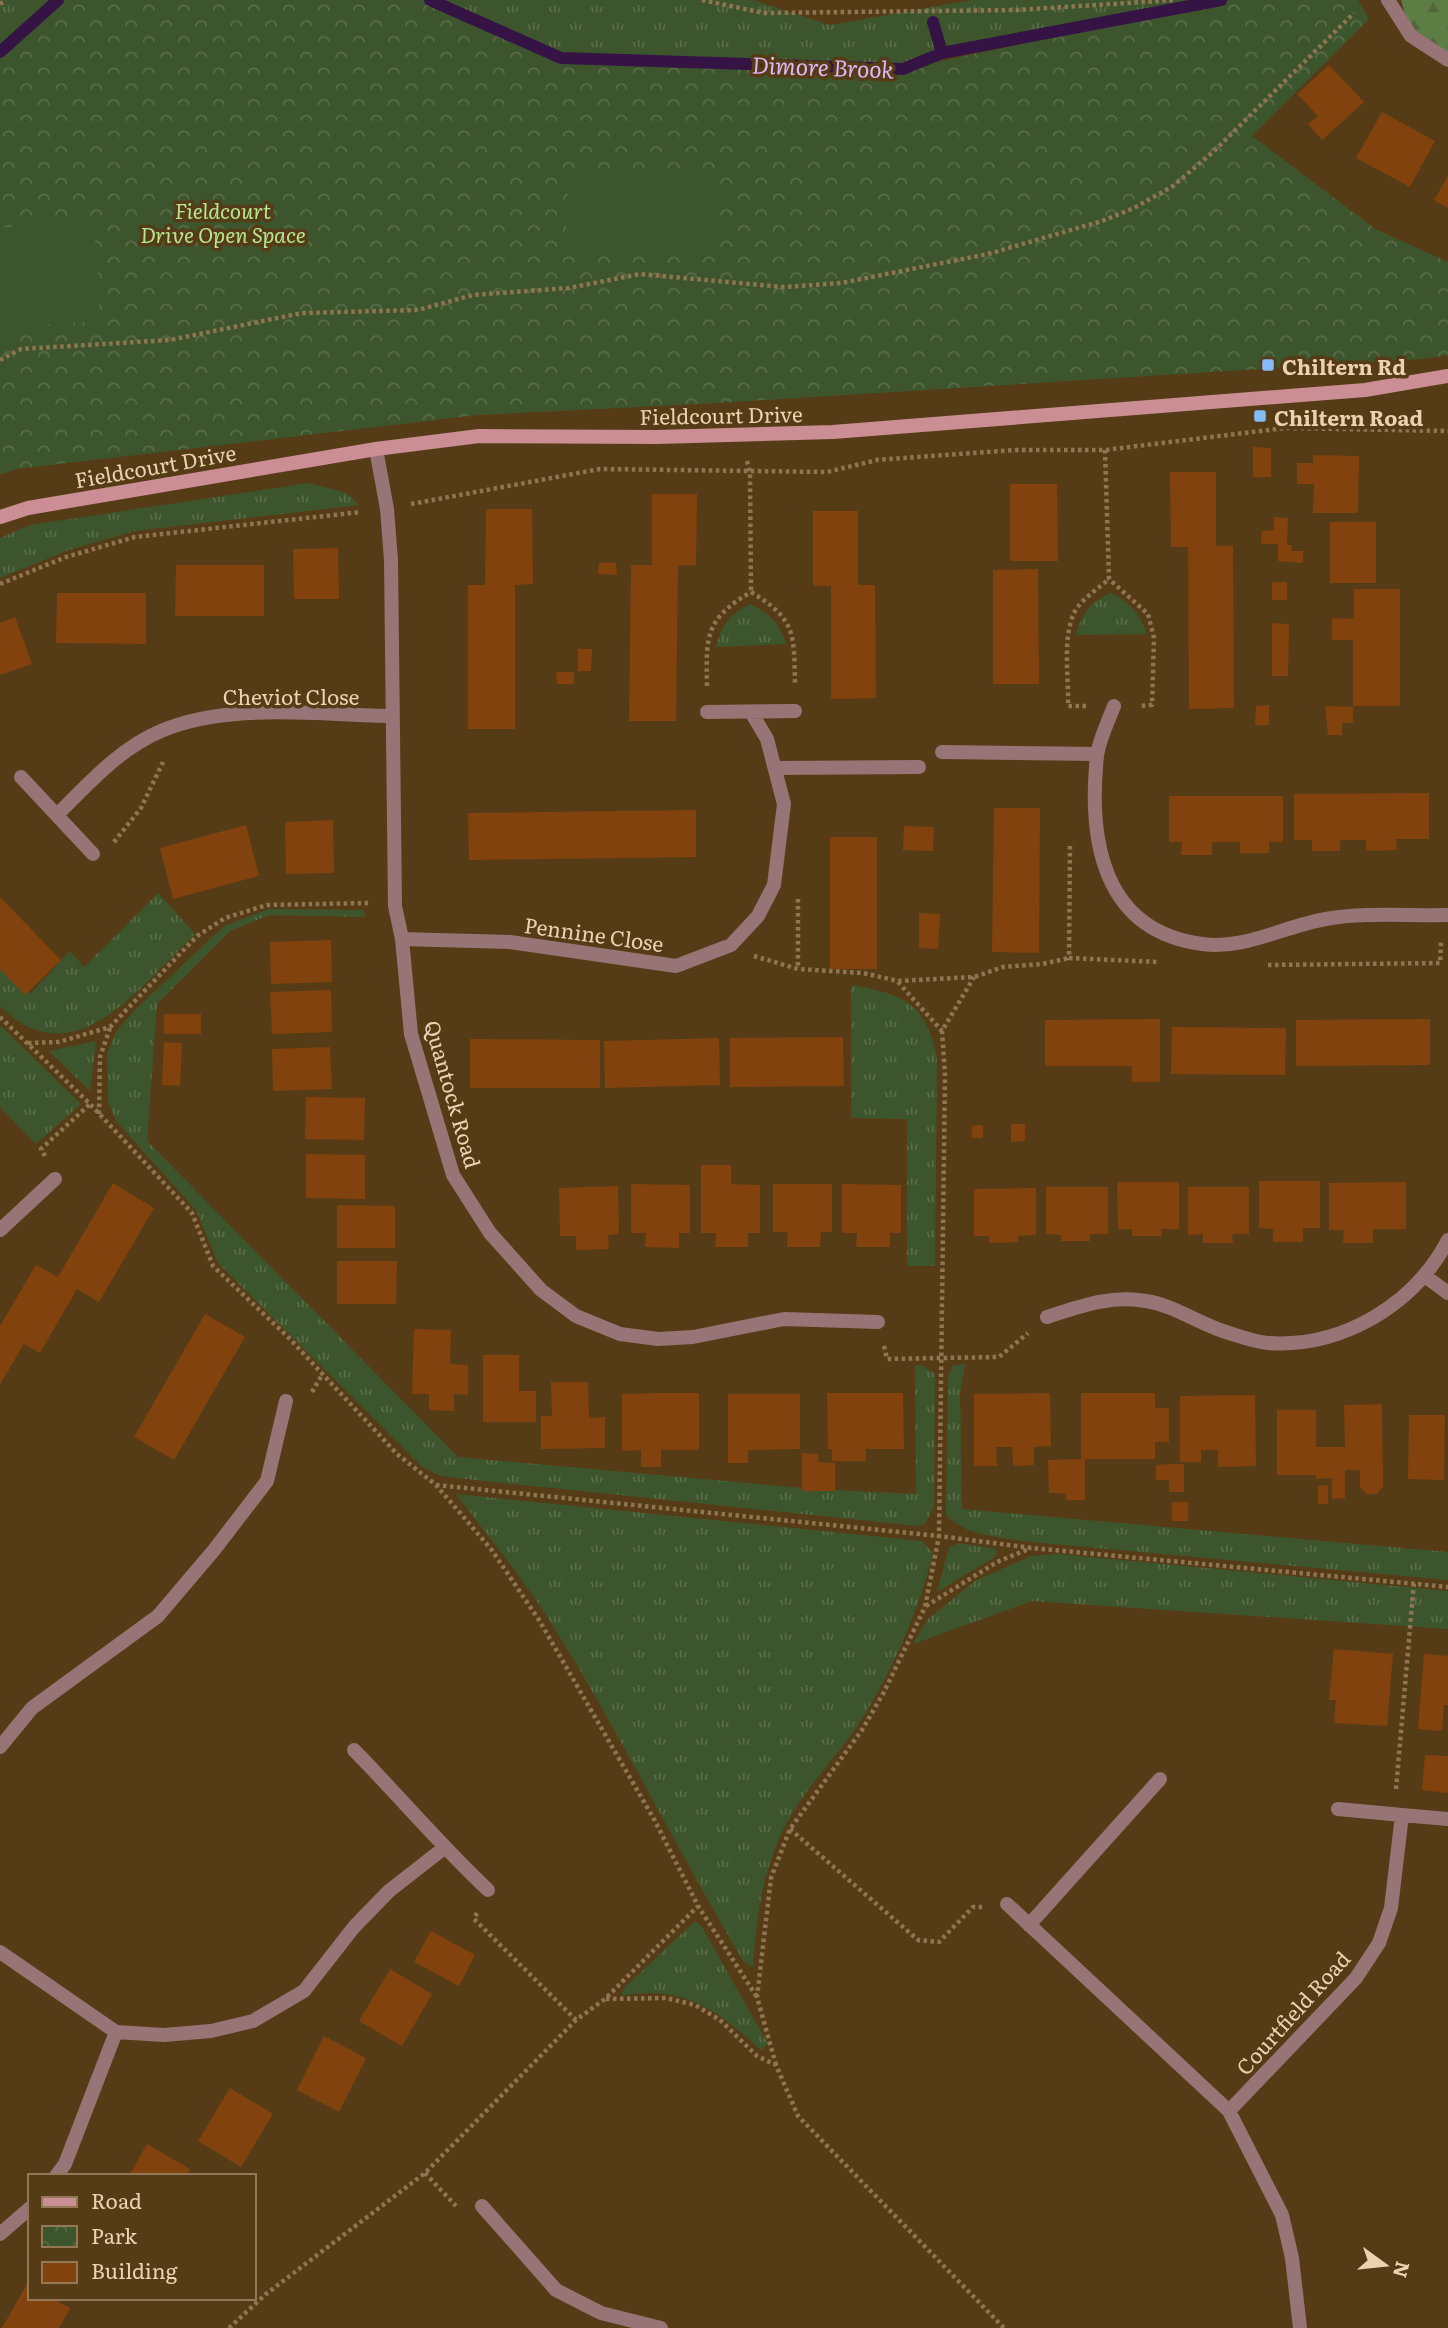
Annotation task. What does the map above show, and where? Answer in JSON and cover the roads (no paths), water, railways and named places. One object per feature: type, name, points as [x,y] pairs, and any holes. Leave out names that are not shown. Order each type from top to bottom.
[{"type":"street","points":[[1390,2],[1411,36],[1448,60]]},
{"type":"street","name":"Fieldcourt Drive","points":[[0,517],[28,508],[376,449],[479,436],[657,437],[833,432],[1324,393],[1448,376]]},
{"type":"street","name":"Quantock Road","points":[[376,449],[387,509],[395,906],[402,939],[411,1034],[453,1175],[490,1233],[541,1290],[576,1316],[620,1334],[658,1339],[694,1337],[784,1319],[878,1322]]},
{"type":"street","points":[[1114,706],[1097,754],[1097,839],[1105,870],[1119,900],[1142,922],[1169,937],[1203,945],[1237,944],[1327,918],[1448,915]]},
{"type":"street","points":[[707,712],[795,711]]},
{"type":"street","name":"Pennine Close","points":[[402,939],[510,942],[676,965],[731,945],[758,916],[774,885],[784,804],[767,739],[751,712]]},
{"type":"street","name":"Cheviot Close","points":[[57,816],[124,753],[160,731],[197,719],[231,713],[391,716]]},
{"type":"street","points":[[942,751],[1097,754]]},
{"type":"street","points":[[775,768],[919,767]]},
{"type":"street","points":[[21,777],[93,854]]},
{"type":"street","points":[[0,1230],[55,1179]]},
{"type":"street","points":[[1047,1317],[1106,1298],[1149,1301],[1223,1331],[1266,1343],[1321,1340],[1352,1329],[1393,1305],[1425,1276],[1448,1240]]},
{"type":"street","points":[[1425,1276],[1448,1293]]},
{"type":"street","points":[[0,1747],[33,1708],[158,1616],[214,1550],[267,1481],[286,1401]]},
{"type":"street","points":[[354,1751],[408,1806],[444,1848],[488,1890]]},
{"type":"street","points":[[1029,1925],[1160,1779]]},
{"type":"street","points":[[1338,1809],[1448,1819]]},
{"type":"street","name":"Courtfield Road","points":[[1229,2111],[1356,1978],[1379,1942],[1391,1908],[1398,1815]]},
{"type":"street","points":[[0,1952],[116,2032],[164,2035],[211,2031],[253,2021],[304,1991],[354,1927],[390,1891],[444,1848]]},
{"type":"street","points":[[1007,1904],[1229,2111],[1282,2215],[1292,2258],[1300,2328]]},
{"type":"street","points":[[58,2174],[65,2164],[116,2032]]},
{"type":"street","points":[[482,2206],[556,2290],[601,2313],[661,2328]]},
{"type":"street","points":[[0,2234],[28,2210]]},
{"type":"waterway","name":"Dimore Brook","points":[[0,52],[58,0]]},
{"type":"waterway","name":"Dimore Brook","points":[[430,0],[561,58],[903,69],[942,53],[1221,0]]},
{"type":"waterway","points":[[933,22],[942,53]]},
{"type":"place","name":"Chiltern Rd","points":[[1268,365]]},
{"type":"place","name":"Chiltern Road","points":[[1260,416]]},
{"type":"park label","name":"Fieldcourt Drive Open Space","points":[[223,221]]}]
